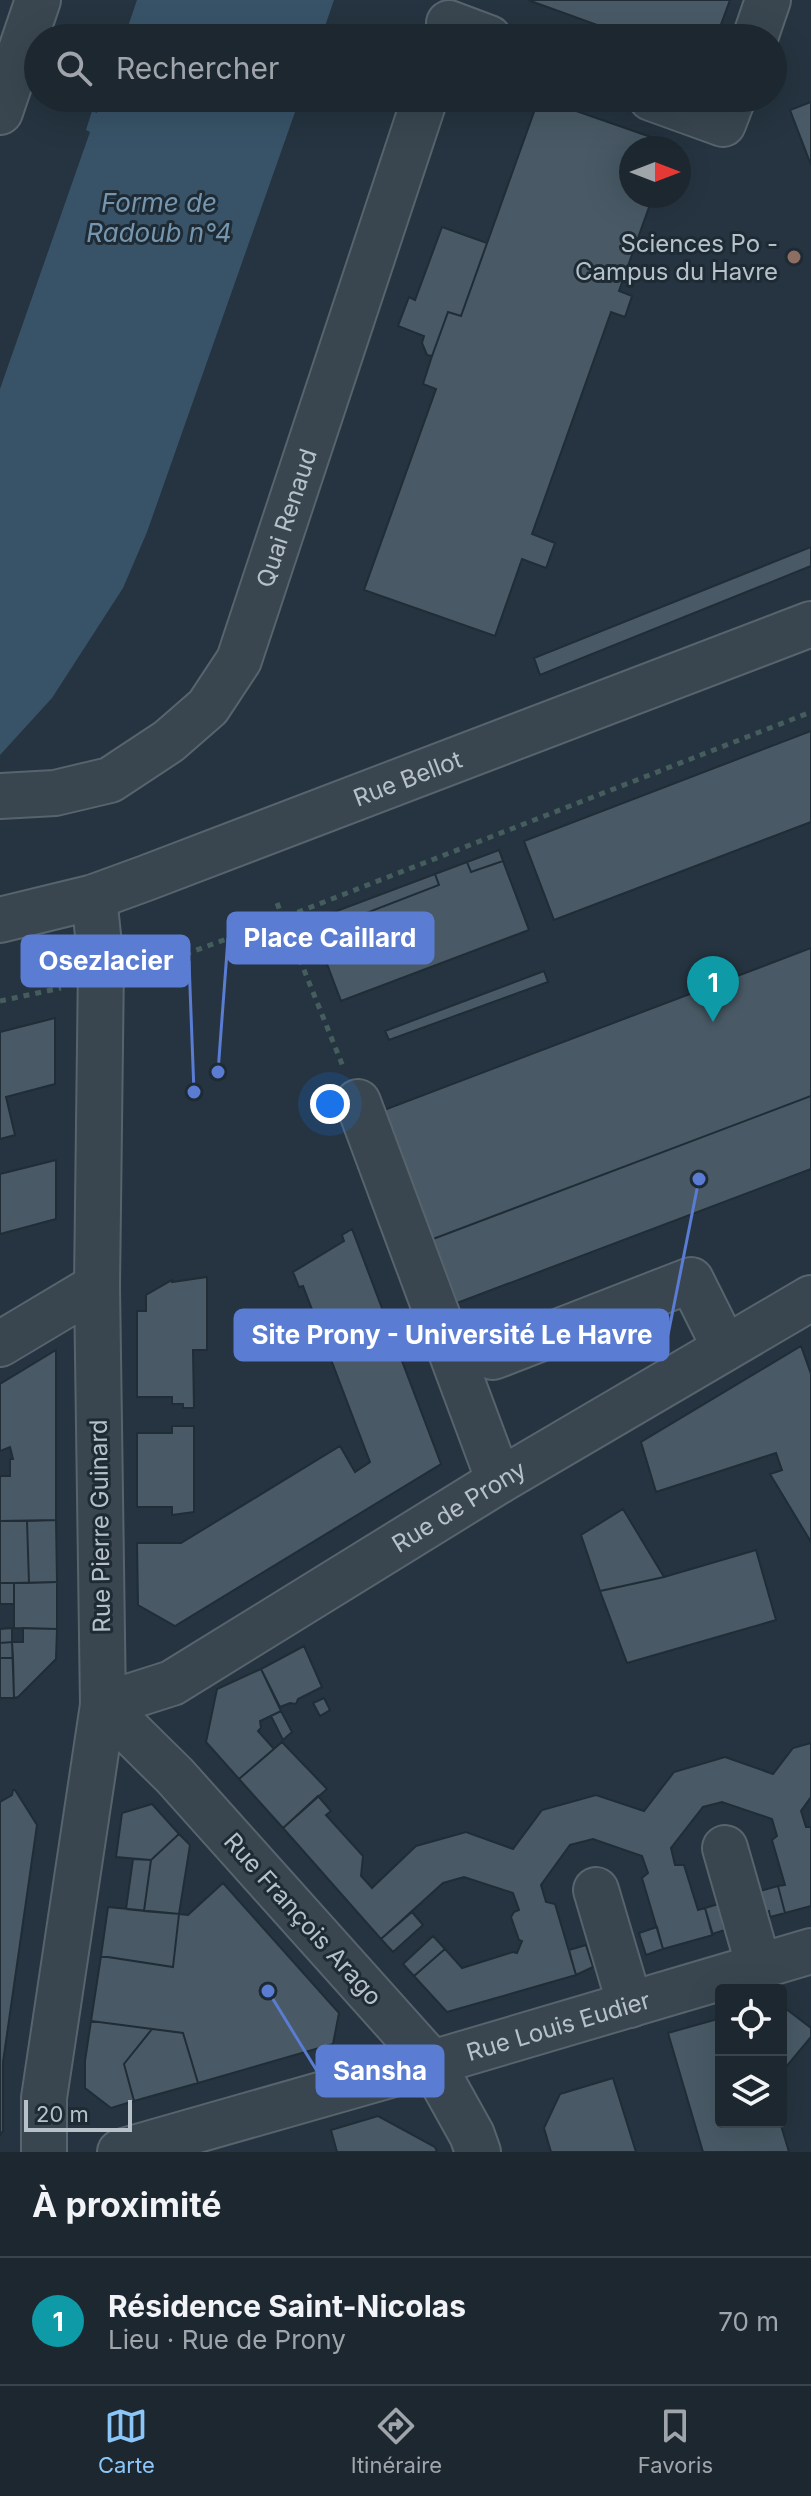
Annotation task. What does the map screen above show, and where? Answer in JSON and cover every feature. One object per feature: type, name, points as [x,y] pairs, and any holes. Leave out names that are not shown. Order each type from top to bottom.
[{"type":"street","points":[[30,24],[38,0]]},
{"type":"street","points":[[760,24],[768,0]]},
{"type":"street","points":[[0,112],[24,41]]},
{"type":"street","name":"Quai Renaud","points":[[0,796],[55,793],[110,780],[169,741],[208,707],[239,660],[420,112]]},
{"type":"street","points":[[690,112],[723,124],[728,112]]},
{"type":"street","name":"Rue Bellot","points":[[0,920],[94,897],[811,624]]},
{"type":"street","name":"Rue Pierre Guinard","points":[[44,2152],[44,2098],[103,1705],[97,1286],[101,964],[94,897]]},
{"type":"street","points":[[358,1102],[499,1481]]},
{"type":"street","points":[[493,1357],[691,1280],[725,1348]]},
{"type":"street","points":[[0,1344],[97,1286]]},
{"type":"street","name":"Rue de Prony","points":[[103,1705],[172,1683],[499,1481],[811,1298]]},
{"type":"street","name":"Rue François Arago","points":[[103,1705],[175,1776],[432,2063],[472,2135],[478,2152]]},
{"type":"street","points":[[725,1848],[792,1964]]},
{"type":"street","points":[[596,1890],[630,2005]]},
{"type":"street","name":"Rue Louis Eudier","points":[[120,2152],[630,2005],[792,1964]]},
{"type":"path","points":[[172,960],[811,712]]},
{"type":"path","points":[[277,903],[358,1102]]},
{"type":"water","points":[[137,0],[334,0],[326,24],[129,24]]},
{"type":"water","name":"Forme de Radoub n°4","points":[[92,112],[295,112],[147,532],[123,588],[52,698],[0,755],[0,389],[90,132],[86,130]]},
{"type":"building","points":[[528,0],[730,0],[721,24],[594,24]]},
{"type":"building","points":[[811,102],[811,165],[790,110]]},
{"type":"building","points":[[534,112],[579,112],[648,136],[619,136],[619,208],[649,208],[619,291],[632,296],[625,317],[611,312],[532,534],[555,543],[546,568],[522,559],[495,636],[364,590],[436,389],[423,384],[448,312],[461,316]]},
{"type":"building","points":[[442,227],[487,243],[461,316],[448,312],[432,356],[427,355],[422,343],[424,336],[398,326],[409,297],[415,300]]},
{"type":"building","points":[[811,547],[811,566],[540,675],[534,658]]},
{"type":"building","points":[[811,731],[811,822],[554,920],[524,841]]},
{"type":"building","points":[[499,850],[503,861],[471,872],[467,862]]},
{"type":"building","points":[[503,861],[529,930],[341,1001],[321,948],[328,945],[322,930],[439,885],[435,874],[467,862],[471,872]]},
{"type":"building","points":[[435,874],[439,885],[322,930],[328,945],[321,948],[310,921]]},
{"type":"building","points":[[811,948],[811,1096],[433,1239],[384,1110]]},
{"type":"building","points":[[544,971],[548,982],[389,1040],[385,1031]]},
{"type":"building","points":[[55,1018],[55,1084],[6,1097],[15,1135],[0,1139],[0,1032]]},
{"type":"building","points":[[811,1096],[811,1169],[457,1303],[433,1239]]},
{"type":"building","points":[[56,1160],[56,1219],[0,1234],[0,1174]]},
{"type":"building","points":[[352,1229],[441,1464],[175,1626],[138,1605],[137,1543],[181,1543],[340,1446],[355,1472],[370,1462],[303,1286],[299,1287],[293,1272],[344,1241],[342,1235]]},
{"type":"building","points":[[207,1277],[207,1350],[193,1350],[194,1408],[172,1404],[172,1397],[137,1397],[137,1311],[146,1311],[146,1295],[172,1280]]},
{"type":"building","points":[[801,1346],[811,1374],[811,1542],[770,1474],[782,1470],[776,1453],[656,1492],[641,1442]]},
{"type":"building","points":[[56,1350],[56,1520],[0,1521],[0,1476],[10,1476],[10,1459],[13,1459],[10,1447],[0,1451],[0,1384]]},
{"type":"building","points":[[172,1426],[194,1426],[194,1512],[172,1515],[172,1507],[137,1507],[137,1433],[172,1433]]},
{"type":"building","points":[[623,1509],[664,1577],[600,1591],[581,1535]]},
{"type":"building","points":[[56,1520],[57,1582],[29,1583],[27,1521]]},
{"type":"building","points":[[0,1521],[27,1521],[29,1583],[0,1583]]},
{"type":"building","points":[[756,1550],[776,1620],[627,1663],[600,1591],[664,1577]]},
{"type":"building","points":[[57,1582],[57,1629],[14,1628],[14,1583]]},
{"type":"building","points":[[0,1583],[14,1583],[14,1604],[0,1604]]},
{"type":"building","points":[[12,1628],[12,1642],[0,1643],[0,1629]]},
{"type":"building","points":[[23,1628],[57,1629],[56,1659],[14,1698],[12,1642],[23,1642]]},
{"type":"building","points":[[12,1642],[13,1658],[0,1658],[0,1643]]},
{"type":"building","points":[[304,1646],[322,1687],[298,1699],[296,1704],[280,1707],[261,1669]]},
{"type":"building","points":[[0,1658],[13,1658],[14,1698],[0,1698]]},
{"type":"building","points":[[261,1669],[281,1711],[260,1721],[258,1731],[274,1749],[239,1779],[206,1742],[217,1689]]},
{"type":"building","points":[[324,1698],[330,1710],[320,1716],[313,1703]]},
{"type":"building","points":[[281,1711],[292,1732],[283,1740],[271,1716]]},
{"type":"building","points":[[282,1742],[327,1789],[283,1828],[239,1779]]},
{"type":"building","points":[[811,1743],[811,1797],[801,1811],[806,1827],[811,1827],[811,1906],[785,1913],[778,1886],[785,1885],[772,1840],[777,1836],[772,1819],[722,1802],[703,1807],[671,1848],[675,1865],[684,1865],[698,1910],[705,1908],[713,1935],[663,1949],[642,1878],[648,1873],[642,1856],[593,1839],[570,1845],[541,1885],[546,1902],[555,1904],[576,1975],[447,2012],[414,1976],[445,1949],[462,1968],[517,1953],[522,1941],[511,1917],[519,1910],[513,1893],[464,1877],[443,1883],[381,1939],[283,1828],[318,1796],[331,1811],[326,1815],[363,1856],[361,1876],[372,1888],[416,1846],[466,1832],[513,1849],[542,1810],[596,1795],[644,1811],[674,1772],[725,1757],[773,1774],[793,1748]]},
{"type":"building","points":[[13,1790],[37,1825],[3,2062],[3,2131],[0,2135],[0,1802],[12,1795]]},
{"type":"building","points":[[152,1804],[179,1834],[151,1860],[116,1857],[122,1813]]},
{"type":"building","points":[[179,1834],[190,1845],[179,1914],[144,1911],[151,1860]]},
{"type":"building","points":[[133,1859],[151,1860],[144,1911],[126,1909]]},
{"type":"building","points":[[223,1883],[339,2013],[333,2044],[198,2083],[183,2033],[91,2021],[101,1956],[173,1967],[179,1914],[188,1915]]},
{"type":"building","points":[[778,1886],[785,1913],[770,1917],[769,1911],[756,1915],[750,1894]]},
{"type":"building","points":[[732,1900],[738,1920],[723,1925],[725,1930],[712,1934],[705,1908]]},
{"type":"building","points":[[108,1907],[179,1914],[173,1967],[101,1956]]},
{"type":"building","points":[[412,1912],[423,1925],[393,1952],[381,1939]]},
{"type":"building","points":[[657,1927],[663,1949],[646,1955],[639,1933]]},
{"type":"building","points":[[433,1936],[445,1949],[414,1976],[403,1964]]},
{"type":"building","points":[[586,1945],[593,1967],[576,1975],[569,1950]]},
{"type":"building","points":[[787,2010],[811,2028],[811,2037],[787,2066]]},
{"type":"building","points":[[715,2020],[715,2128],[782,2128],[789,2152],[703,2152],[668,2033]]},
{"type":"building","points":[[91,2021],[152,2029],[124,2064],[134,2101],[111,2108],[85,2088],[85,2061]]},
{"type":"building","points":[[152,2029],[183,2033],[198,2083],[134,2101],[124,2064]]},
{"type":"building","points":[[613,2078],[636,2152],[551,2152],[544,2128],[560,2094]]},
{"type":"building","points":[[378,2116],[435,2147],[437,2152],[337,2152],[331,2130]]},
{"type":"place","name":"Sciences Po - Campus du Havre","points":[[794,257]]},
{"type":"place","name":"Résidence Saint-Nicolas","points":[[713,1022]]},
{"type":"place","name":"Place Caillard","points":[[218,1072]]},
{"type":"place","name":"Osezlacier","points":[[194,1092]]},
{"type":"place","name":"Site Prony - Université Le Havre","points":[[699,1179]]},
{"type":"place","name":"Sansha","points":[[268,1991]]}]
